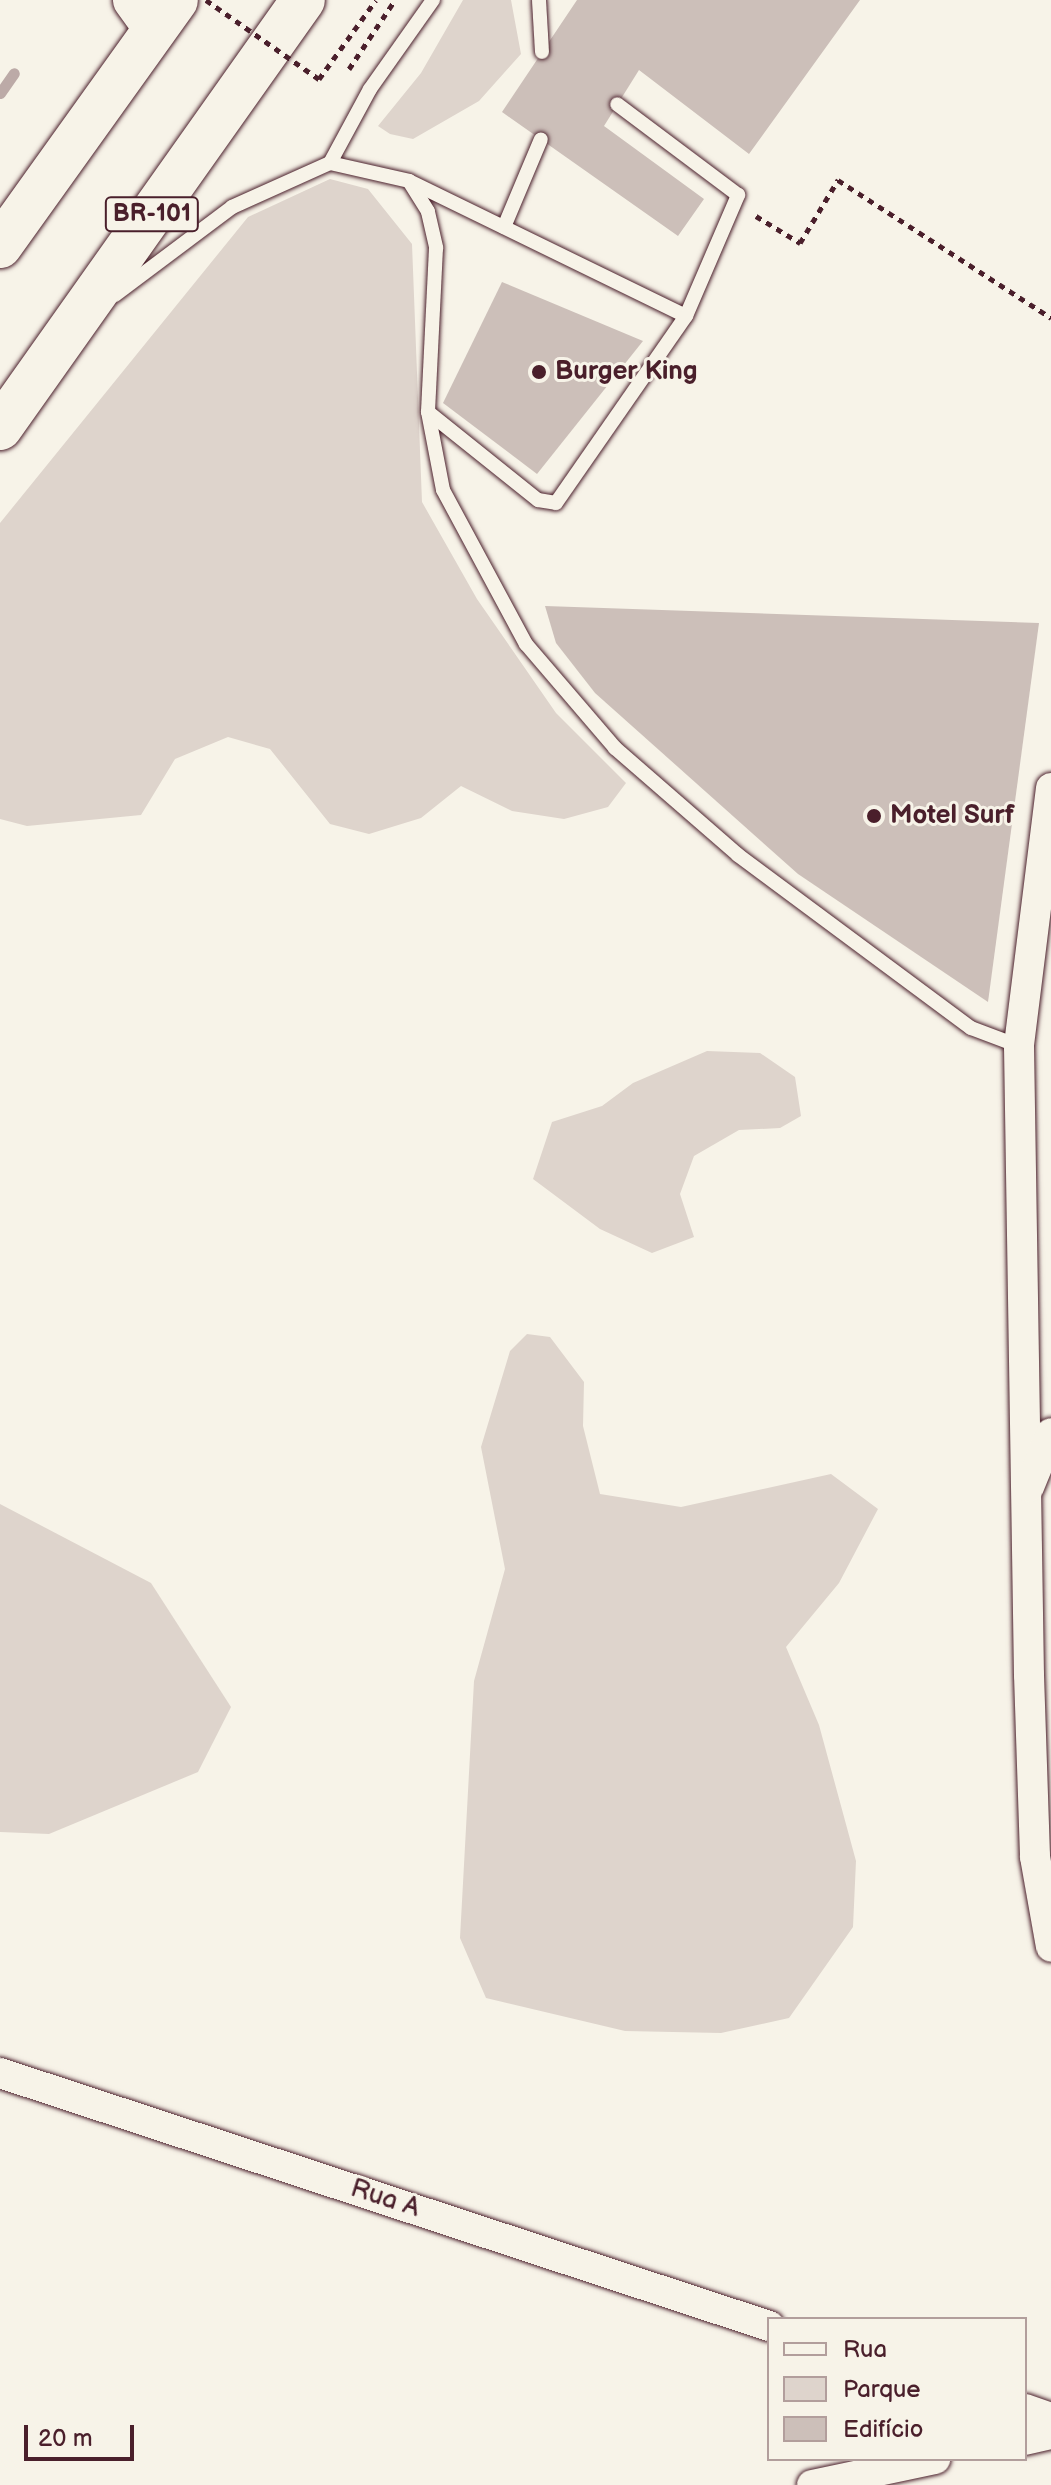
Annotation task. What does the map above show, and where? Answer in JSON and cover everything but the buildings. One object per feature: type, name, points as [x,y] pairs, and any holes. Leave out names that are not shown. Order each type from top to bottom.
[{"type":"highway","name":"BR-101","points":[[0,428],[303,0]]},
{"type":"highway","points":[[0,246],[155,10]]},
{"type":"street","points":[[1051,788],[1019,1046],[1024,1499],[1035,1857],[1051,1947]]},
{"type":"street","points":[[1024,1499],[1051,1433]]},
{"type":"street","points":[[1029,1675],[1051,1718]]},
{"type":"street","name":"Rua A","points":[[0,2073],[767,2325]]},
{"type":"street","points":[[1027,2410],[1051,2418]]},
{"type":"street","points":[[1027,2440],[1051,2434]]},
{"type":"street","points":[[812,2485],[926,2461]]},
{"type":"lane","points":[[330,163],[370,89],[433,0]]},
{"type":"lane","points":[[541,2],[542,52]]},
{"type":"lane","points":[[428,412],[538,500],[556,503],[686,316],[739,205],[732,187],[617,104]]},
{"type":"lane","points":[[504,227],[541,139]]},
{"type":"lane","points":[[73,326],[232,207],[330,163],[409,181],[686,316]]},
{"type":"lane","points":[[409,181],[428,212],[436,248],[428,412],[443,490],[490,583],[526,644],[615,748],[738,855],[958,1019],[1019,1046]]},
{"type":"path","points":[[206,0],[319,79],[376,0]]},
{"type":"path","points":[[348,70],[395,0]]},
{"type":"path","points":[[739,205],[800,243],[838,180],[1051,318]]},
{"type":"green space","points":[[463,0],[511,0],[521,54],[479,101],[413,139],[390,134],[378,126],[421,73]]},
{"type":"green space","points":[[330,179],[368,189],[412,244],[422,502],[477,599],[556,713],[626,783],[608,807],[564,819],[512,811],[461,786],[421,818],[369,834],[330,824],[270,749],[228,737],[175,759],[141,815],[27,826],[0,819],[0,523],[248,217]]},
{"type":"green space","points":[[707,1051],[760,1053],[795,1077],[801,1116],[780,1128],[739,1130],[694,1156],[680,1194],[694,1237],[652,1253],[600,1229],[533,1179],[552,1122],[602,1106],[633,1083]]},
{"type":"green space","points":[[527,1334],[550,1337],[584,1382],[583,1426],[600,1494],[681,1507],[831,1474],[878,1509],[839,1583],[786,1647],[819,1725],[856,1861],[853,1927],[789,2018],[721,2033],[625,2031],[486,1998],[460,1938],[474,1681],[505,1569],[481,1447],[510,1351]]},
{"type":"green space","points":[[0,1504],[151,1583],[231,1707],[198,1772],[49,1834],[0,1832]]},
{"type":"waterway","points":[[0,93],[14,73]]},
{"type":"place","name":"Burger King","points":[[539,372]]},
{"type":"place","name":"Motel Surf","points":[[874,816]]}]
